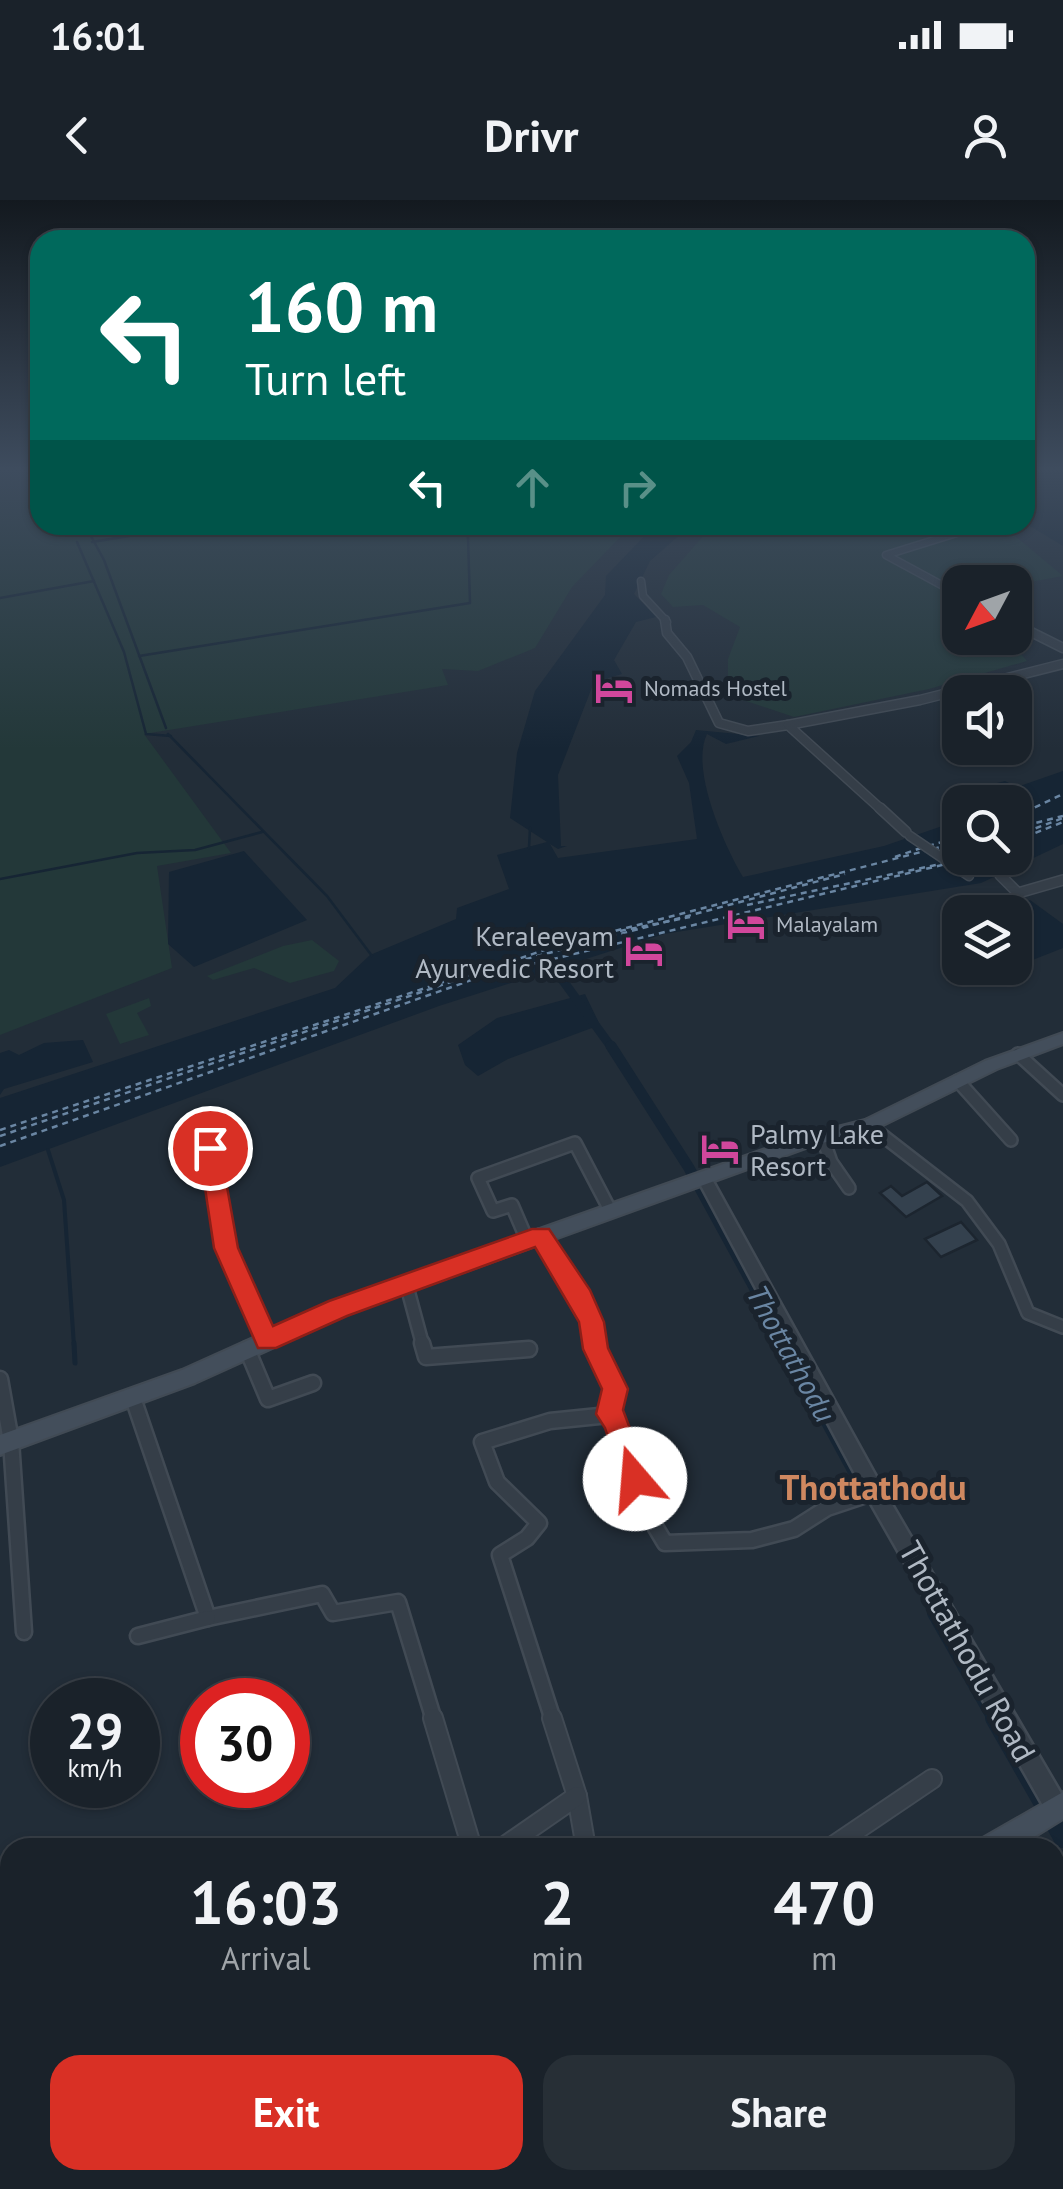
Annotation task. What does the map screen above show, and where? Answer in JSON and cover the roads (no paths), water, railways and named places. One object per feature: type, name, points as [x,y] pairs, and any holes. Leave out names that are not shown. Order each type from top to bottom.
[{"type":"main road","points":[[5,1443],[133,1398],[406,1283],[822,1136],[869,1124],[1018,1054],[1063,1038]]},
{"type":"main road","points":[[1007,1838],[1054,1810]]},
{"type":"street","points":[[902,564],[942,585]]},
{"type":"street","points":[[641,581],[640,591],[667,622],[667,633],[688,657],[719,724],[748,731],[920,700],[1063,664]]},
{"type":"street","points":[[1032,632],[1063,648]]},
{"type":"street","points":[[788,725],[908,834],[968,876]]},
{"type":"street","points":[[1000,875],[1018,893],[1063,880]]},
{"type":"street","points":[[1018,1054],[1063,1096]]},
{"type":"street","points":[[958,1081],[1011,1140]]},
{"type":"street","points":[[204,1114],[226,1248],[267,1340]]},
{"type":"street","points":[[869,1124],[892,1148],[967,1201],[999,1244],[1028,1313],[1063,1327]]},
{"type":"street","points":[[822,1136],[831,1162],[849,1188]]},
{"type":"street","points":[[609,1414],[615,1389],[595,1349],[592,1322],[581,1297],[512,1204],[493,1211],[478,1178],[575,1143],[610,1210]]},
{"type":"street","name":"Thottathodu Road","points":[[699,1180],[1054,1810]]},
{"type":"street","points":[[406,1283],[426,1357],[529,1349]]},
{"type":"street","points":[[248,1349],[268,1399],[313,1383]]},
{"type":"street","points":[[0,1379],[24,1632]]},
{"type":"street","points":[[133,1398],[153,1472],[190,1556],[208,1618]]},
{"type":"street","points":[[609,1414],[616,1421],[644,1508],[664,1543],[752,1540],[794,1528],[827,1508],[872,1493]]},
{"type":"street","points":[[584,1838],[576,1796],[500,1555],[527,1538],[539,1523],[497,1482],[482,1442],[550,1421],[609,1414]]},
{"type":"street","points":[[138,1636],[322,1594],[333,1612],[398,1602],[469,1838]]},
{"type":"street","points":[[845,1838],[932,1779]]},
{"type":"street","points":[[516,1838],[576,1796]]},
{"type":"water","points":[[618,564],[649,564],[634,594],[656,617],[636,622],[614,660],[622,674],[594,682],[558,775],[561,846],[567,846],[558,849],[550,844],[558,858],[697,839],[689,783],[677,756],[691,742],[696,730],[759,736],[726,744],[707,734],[703,749],[711,807],[743,877],[884,846],[942,826],[942,875],[998,875],[981,883],[664,934],[439,1006],[0,1167],[0,1098],[335,988],[370,955],[456,919],[457,908],[509,889],[497,855],[547,842],[510,818],[517,753],[535,691],[605,595],[606,576]]},
{"type":"water","points":[[1063,771],[1063,844],[1032,859],[1032,785],[1023,785]]},
{"type":"water","points":[[244,851],[307,920],[194,967],[168,944],[169,872]]},
{"type":"water","points":[[1032,901],[1063,924],[1063,948],[1032,960]]},
{"type":"water","points":[[585,994],[600,1025],[508,1059],[478,1076],[465,1065],[458,1045],[497,1018]]},
{"type":"water","points":[[83,1040],[93,1062],[4,1089],[0,1095],[0,1053],[9,1050],[19,1055],[44,1043]]},
{"type":"waterway","points":[[86,564],[94,581]]},
{"type":"waterway","points":[[105,564],[139,656]]},
{"type":"waterway","points":[[139,656],[470,603],[469,564]]},
{"type":"waterway","points":[[0,598],[94,581]]},
{"type":"waterway","points":[[94,581],[124,652],[146,734],[170,736]]},
{"type":"waterway","points":[[139,656],[166,728]]},
{"type":"waterway","points":[[170,736],[327,896],[372,956]]},
{"type":"waterway","points":[[529,848],[530,828]]},
{"type":"waterway","points":[[0,879],[137,853],[195,850],[262,832]]},
{"type":"waterway","name":"Thottathodu","points":[[561,955],[561,978],[612,1048]]},
{"type":"waterway","name":"Thottathodu","points":[[611,1046],[689,1168],[786,1346]]},
{"type":"waterway","points":[[48,1150],[64,1200],[74,1346]]},
{"type":"waterway","points":[[74,1343],[75,1363]]},
{"type":"waterway","name":"Thottathodu","points":[[785,1343],[854,1470]]},
{"type":"waterway","name":"Thottathodu","points":[[934,1613],[995,1720]]},
{"type":"waterway","name":"Thottathodu","points":[[994,1718],[1062,1838]]},
{"type":"place","name":"Nomads Hostel","points":[[614,688]]},
{"type":"place","name":"Malayalam","points":[[746,924]]},
{"type":"place","name":"Keraleeyam Ayurvedic Resort","points":[[644,951]]},
{"type":"place","name":"Palmy Lake Resort","points":[[720,1149]]},
{"type":"district","name":"Thottathodu","points":[[873,1487]]}]
